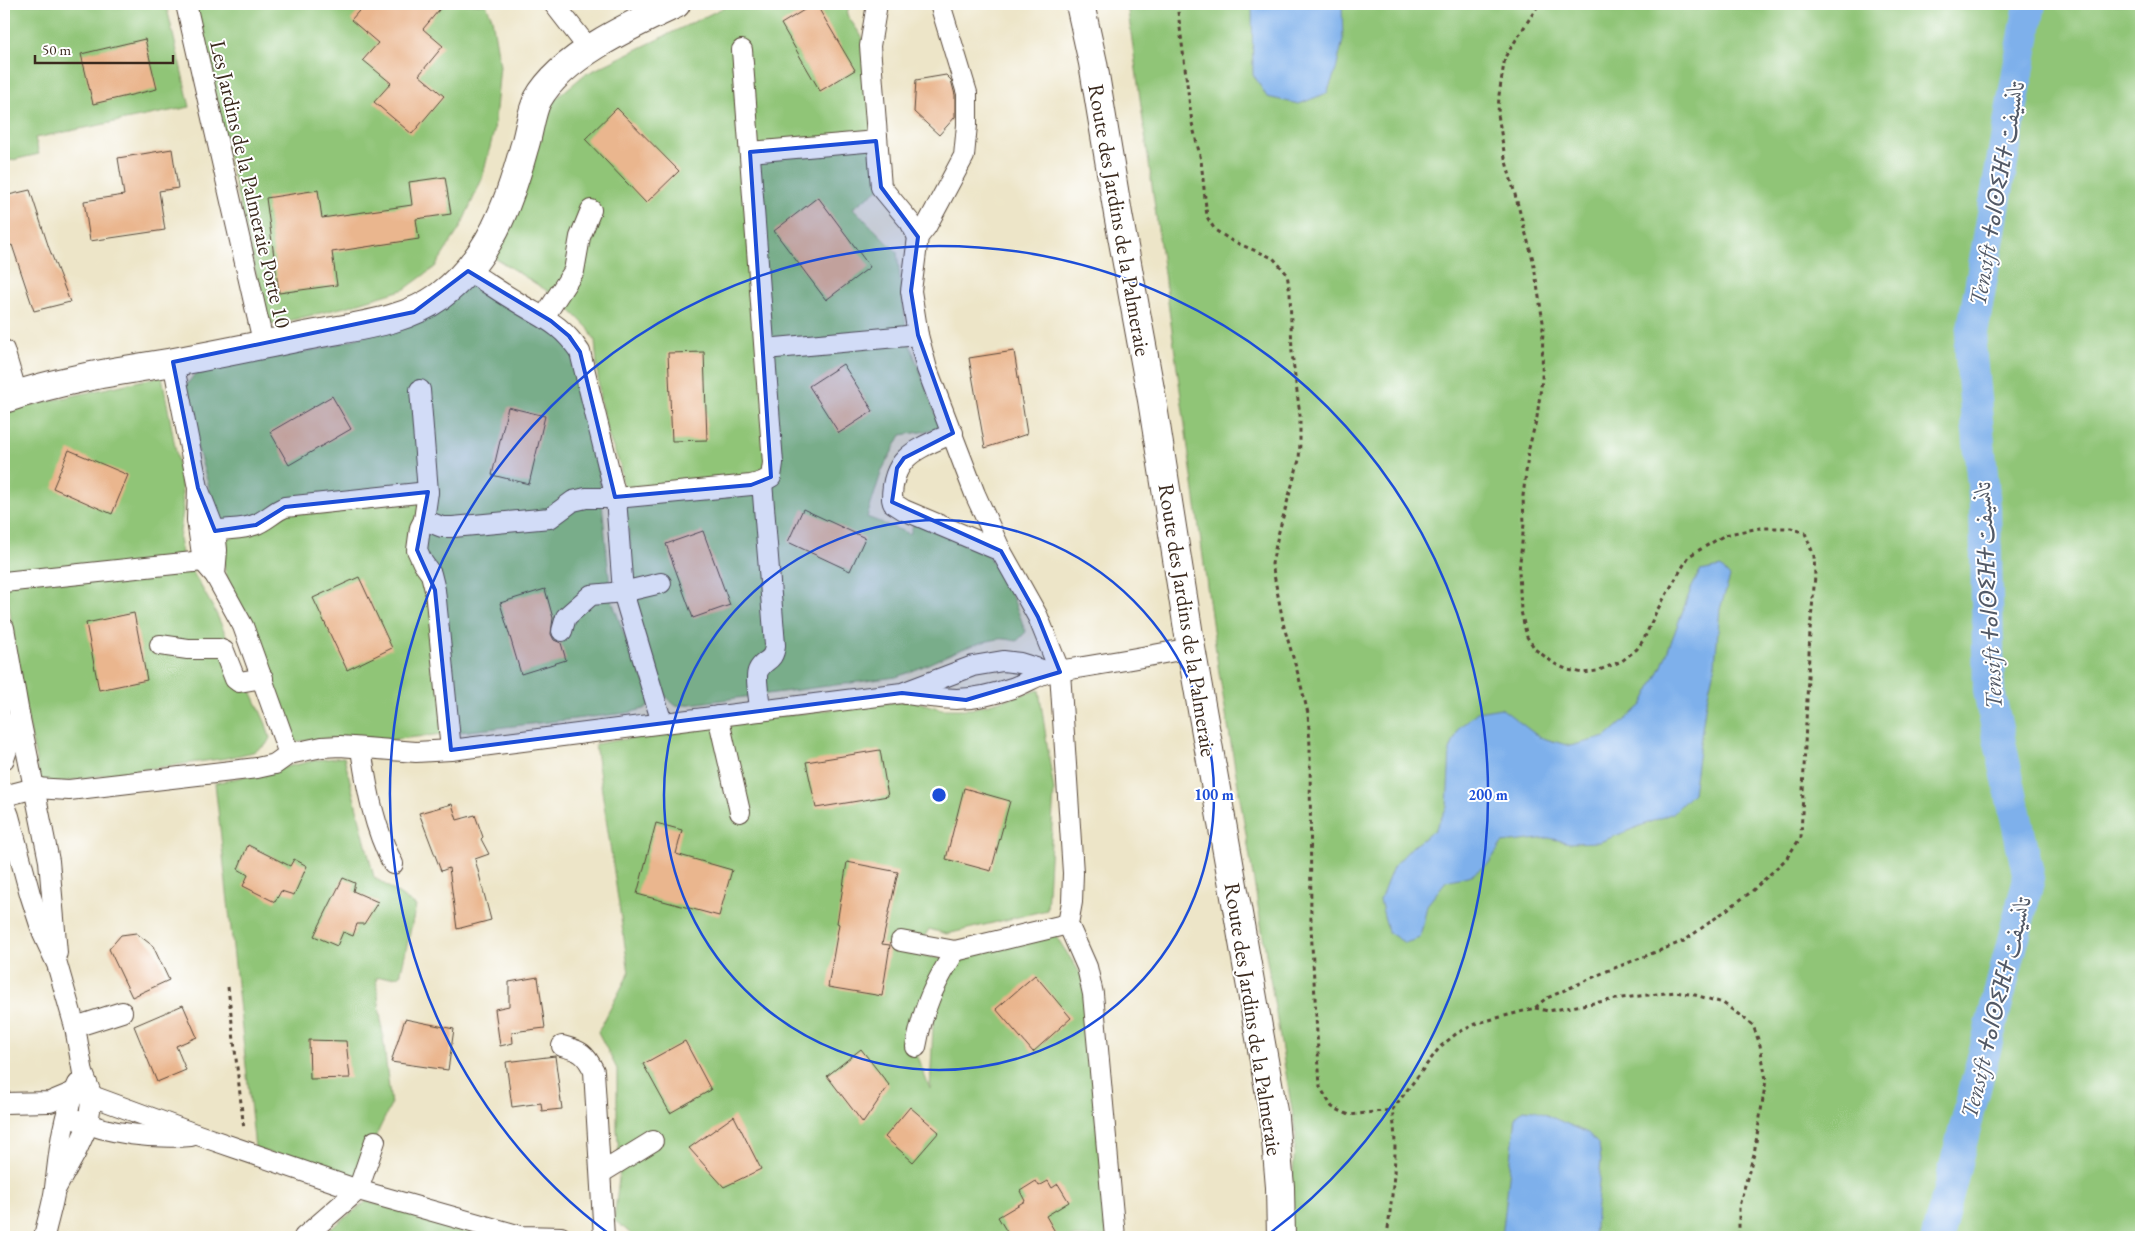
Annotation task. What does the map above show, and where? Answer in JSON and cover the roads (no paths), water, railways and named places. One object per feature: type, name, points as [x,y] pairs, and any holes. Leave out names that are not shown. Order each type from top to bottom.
[{"type":"street","name":"Les Jardins de la Palmeraie Porte 10","points":[[186,4],[264,346]]},
{"type":"street","points":[[554,4],[589,49]]},
{"type":"street","points":[[4,350],[10,397],[129,369],[264,346],[378,322],[414,312],[440,296],[468,271],[488,244],[506,206],[537,99],[554,78],[589,49],[626,28],[676,4]]},
{"type":"street","points":[[877,4],[870,46],[881,187],[910,222],[918,237]]},
{"type":"street","points":[[940,4],[966,93],[968,125],[964,156],[930,220],[918,237],[911,291],[918,335],[928,369],[975,494],[1001,551],[1038,617],[1054,672],[1073,873],[1072,902],[1068,924],[1086,967],[1093,994],[1115,1237]]},
{"type":"street","name":"Route des Jardins de la Palmeraie","points":[[1080,4],[1093,63],[1152,400],[1191,648],[1274,1117],[1280,1187],[1281,1237]]},
{"type":"street","points":[[424,520],[442,527],[453,527],[550,518],[573,501],[586,498],[616,498],[762,482],[771,477],[773,463],[742,50]]},
{"type":"street","points":[[750,152],[876,141]]},
{"type":"street","points":[[544,317],[574,271],[580,237],[591,210]]},
{"type":"street","points":[[468,271],[516,302],[544,317],[569,336],[580,352],[616,498],[623,592],[662,723]]},
{"type":"street","points":[[765,349],[918,335]]},
{"type":"street","points":[[173,362],[198,488],[215,530],[217,550],[209,568]]},
{"type":"street","points":[[420,390],[428,492],[417,550],[431,574],[435,590],[451,750]]},
{"type":"street","points":[[953,434],[917,449],[904,458],[897,468],[892,499],[894,503],[904,510],[1001,551]]},
{"type":"street","points":[[760,711],[758,670],[772,658],[775,645],[762,482]]},
{"type":"street","points":[[198,488],[197,520],[199,542],[209,568],[243,626],[289,754]]},
{"type":"street","points":[[215,530],[238,529],[256,525],[273,512],[285,507],[428,492]]},
{"type":"street","points":[[4,582],[209,568]]},
{"type":"street","points":[[562,630],[566,617],[591,595],[623,592],[661,583]]},
{"type":"street","points":[[4,628],[19,714],[49,861],[57,964]]},
{"type":"street","points":[[160,645],[188,649],[219,649],[224,651],[235,679],[239,682],[263,678]]},
{"type":"street","points":[[902,693],[943,699],[966,700],[1001,692],[1054,672],[1191,648]]},
{"type":"street","points":[[4,796],[35,788],[69,790],[257,768],[275,764],[289,754],[331,746],[416,752],[451,750],[902,693],[973,666],[1003,661],[1020,663],[1054,672]]},
{"type":"street","points":[[4,759],[19,714]]},
{"type":"street","points":[[718,716],[740,812]]},
{"type":"street","points":[[361,749],[375,820],[383,845],[394,864]]},
{"type":"street","points":[[55,1190],[75,1154],[88,1124],[83,1094],[83,1073],[75,1027],[57,964],[43,934],[6,812],[40,810],[69,790]]},
{"type":"street","points":[[900,941],[955,951],[1068,924]]},
{"type":"street","points":[[916,1047],[922,1016],[930,994],[955,951]]},
{"type":"street","points":[[75,1027],[122,1012]]},
{"type":"street","points":[[562,1046],[580,1051],[588,1058],[594,1071],[604,1237]]},
{"type":"street","points":[[44,1237],[55,1190],[57,1159],[68,1115],[83,1094]]},
{"type":"street","points":[[4,1103],[50,1102],[83,1094],[358,1190],[521,1236],[562,1237]]},
{"type":"street","points":[[50,1102],[68,1115],[100,1128],[170,1138],[198,1135]]},
{"type":"street","points":[[304,1237],[358,1190],[375,1141]]},
{"type":"street","points":[[601,1173],[652,1141]]},
{"type":"water","points":[[1252,4],[1342,4],[1343,40],[1336,70],[1327,93],[1299,104],[1267,97],[1253,74]]},
{"type":"water","points":[[1721,567],[1730,577],[1720,609],[1715,664],[1705,708],[1693,793],[1673,813],[1600,842],[1570,843],[1549,838],[1502,843],[1489,863],[1472,875],[1446,881],[1427,905],[1420,938],[1405,943],[1388,932],[1380,900],[1393,867],[1413,846],[1435,830],[1447,807],[1450,750],[1459,728],[1477,712],[1501,708],[1539,737],[1570,746],[1606,737],[1642,705],[1662,666],[1691,589],[1700,571]]},
{"type":"water","points":[[1524,1109],[1535,1110],[1588,1133],[1599,1145],[1601,1160],[1594,1237],[1502,1237],[1516,1116]]},
{"type":"waterway","name":"Tensift ⵜⴰⵏⵙⵉⴼⵜ تانسيفت","points":[[1937,1237],[2029,878],[1989,691],[1985,507],[1970,345],[2030,4]]}]
